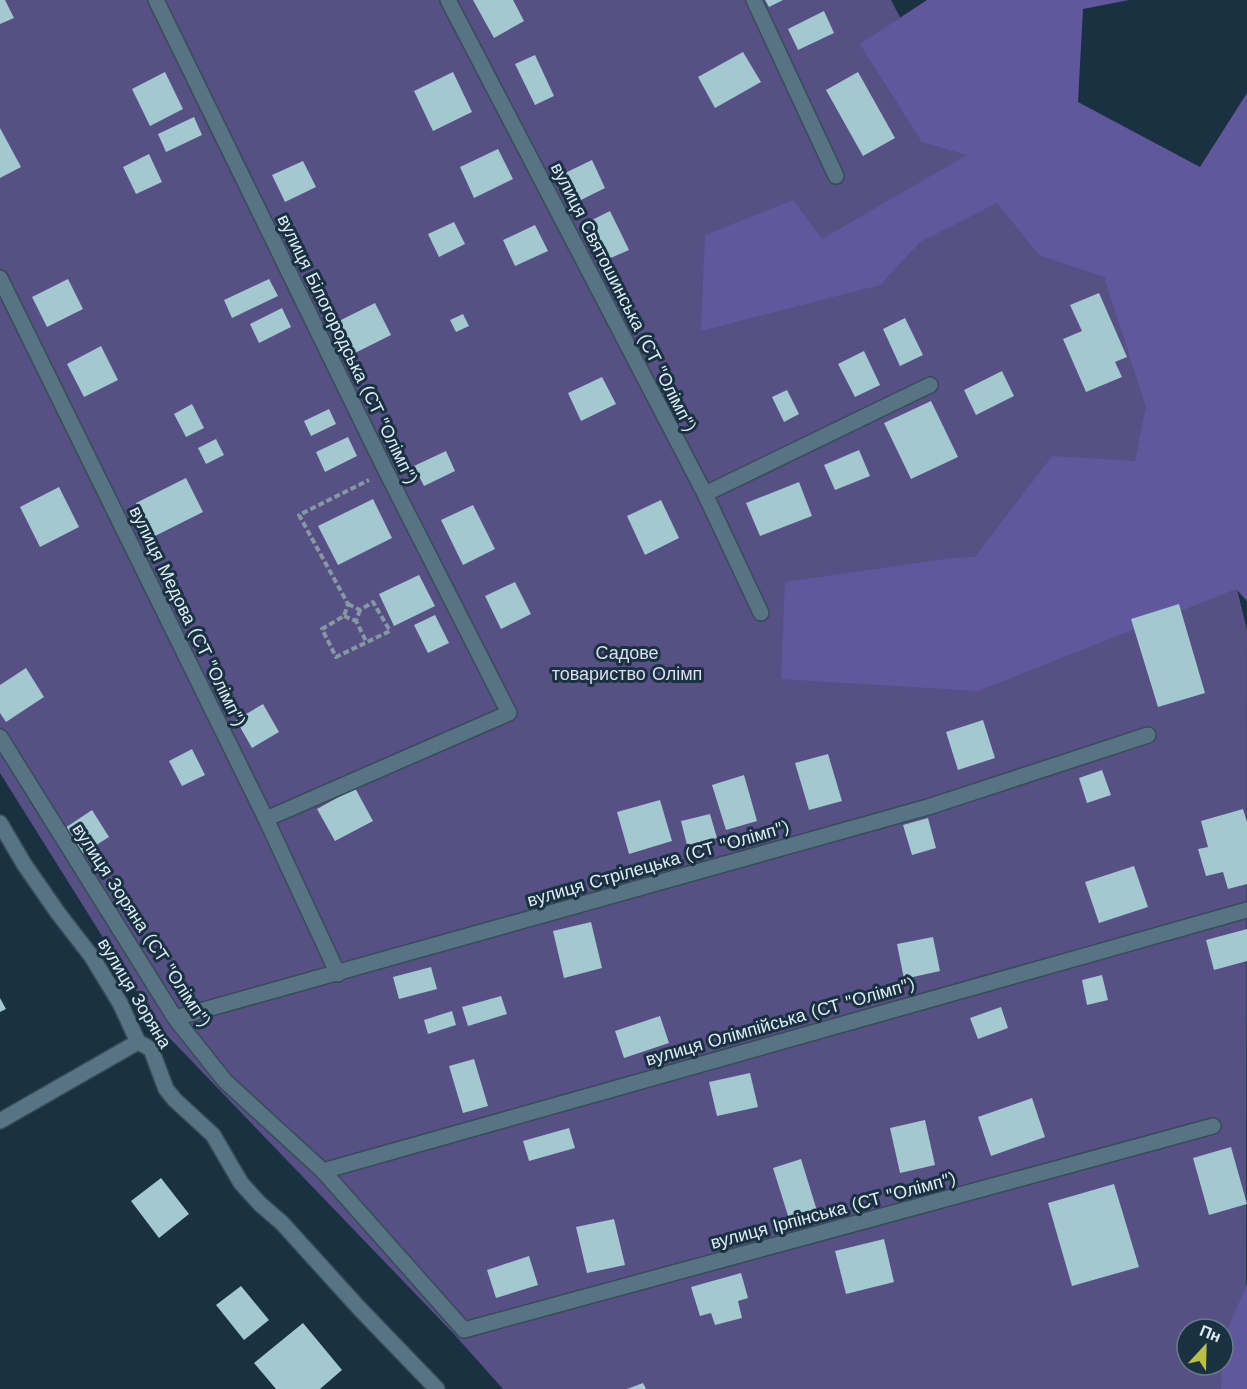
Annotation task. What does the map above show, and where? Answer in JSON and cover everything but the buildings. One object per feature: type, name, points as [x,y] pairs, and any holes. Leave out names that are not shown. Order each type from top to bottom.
[{"type":"street","name":"вулиця Білогородська (СТ \"Олімп\")","points":[[156,0],[386,471],[509,712],[266,819]]},
{"type":"street","name":"вулиця Святошинська (СТ \"Олімп\")","points":[[448,0],[705,494],[761,613]]},
{"type":"street","points":[[754,0],[836,176]]},
{"type":"street","name":"вулиця Медова (СТ \"Олімп\")","points":[[0,278],[266,819],[338,974]]},
{"type":"street","points":[[705,494],[930,385]]},
{"type":"street","name":"вулиця Стрілецька (СТ \"Олімп\")","points":[[175,1018],[928,807],[1148,735]]},
{"type":"street","name":"вулиця Зоряна (СТ \"Олімп\")","points":[[0,737],[175,1018],[225,1081],[323,1171],[464,1330]]},
{"type":"street","name":"вулиця Зоряна","points":[[0,823],[24,864],[51,903],[93,957],[120,1003],[138,1042],[151,1049],[166,1089],[213,1135],[241,1183],[260,1204],[282,1222],[435,1389]]},
{"type":"street","name":"вулиця Олімпійська (СТ \"Олімп\")","points":[[323,1171],[1247,910]]},
{"type":"street","points":[[0,1121],[138,1042]]},
{"type":"street","name":"вулиця Ірпінська (СТ \"Олімп\")","points":[[464,1330],[1213,1126]]},
{"type":"path","points":[[360,610],[348,604],[299,515],[386,471]]},
{"type":"path","points":[[348,604],[344,616],[322,629],[336,657],[390,631],[374,602],[360,610],[356,621]]},
{"type":"path","points":[[344,616],[356,621],[366,641]]},
{"type":"green space","name":"Садове товариство Олімп","points":[[0,0],[891,0],[997,203],[1104,277],[1237,589],[1247,630],[1246,1389],[503,1389],[453,1333],[159,1027],[0,773]]},
{"type":"shaded area","points":[[927,0],[1129,0],[1083,9],[1078,102],[1200,167],[1247,93],[1247,601],[1236,589],[978,691],[781,679],[785,582],[952,558],[975,557],[1052,456],[1135,461],[1146,407],[1104,277],[1039,255],[997,203],[920,242],[880,285],[701,331],[705,235],[793,200],[822,239],[967,155],[922,142],[860,44]]},
{"type":"shaded area","points":[[1247,1284],[1247,1389],[1221,1389],[1221,1377],[1235,1377],[1235,1317],[1233,1317]]}]
